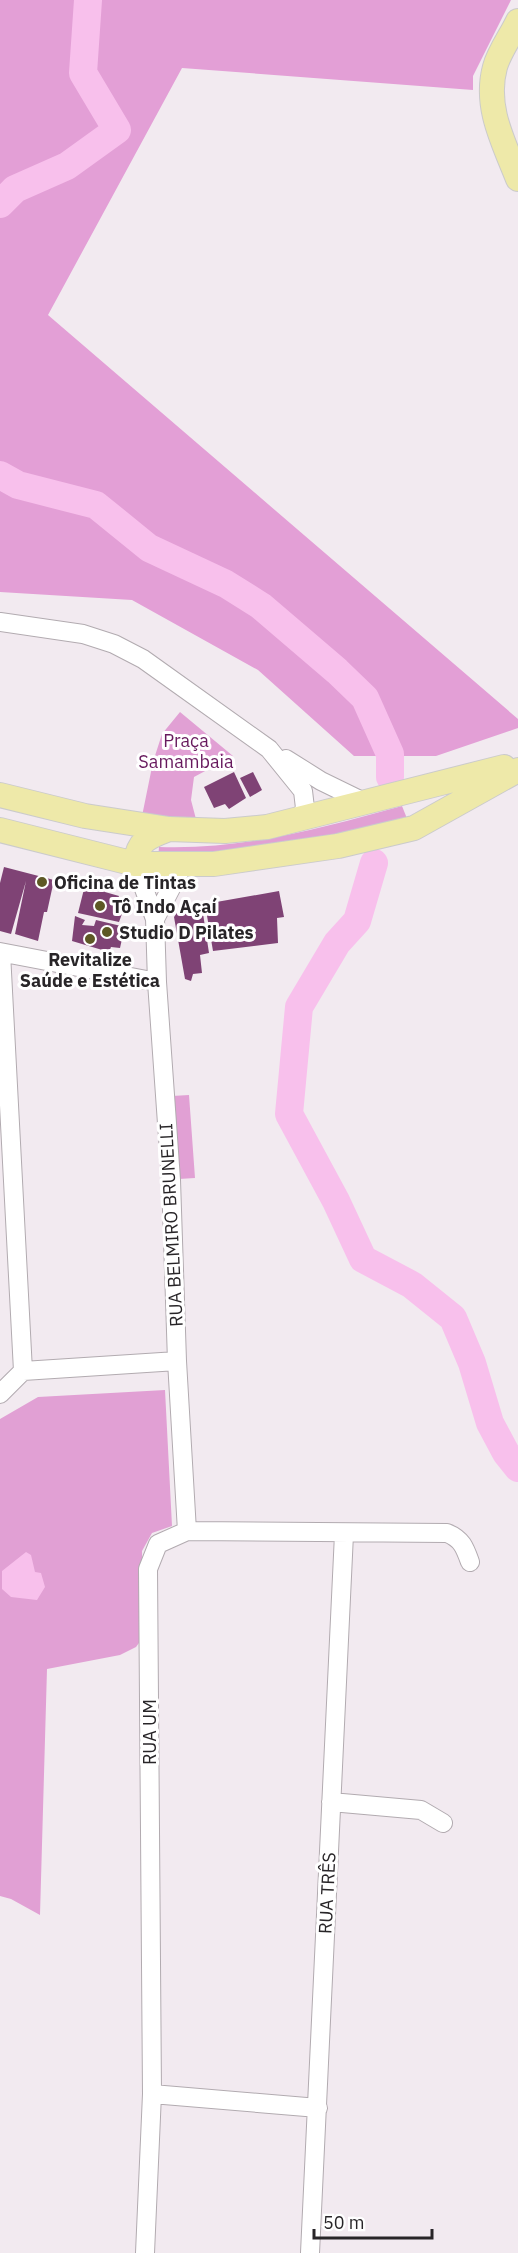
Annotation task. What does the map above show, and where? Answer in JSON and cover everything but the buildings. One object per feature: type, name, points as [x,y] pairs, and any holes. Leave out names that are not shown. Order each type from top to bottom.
[{"type":"main road","points":[[518,21],[495,66],[490,95],[495,121],[518,179]]},
{"type":"main road","points":[[0,795],[85,816],[169,829],[225,831],[267,827],[518,764]]},
{"type":"main road","points":[[0,830],[135,864],[214,864],[338,846],[414,828],[518,770]]},
{"type":"main road","points":[[409,791],[423,808],[422,818],[414,828]]},
{"type":"main road","points":[[135,864],[141,843],[169,829]]},
{"type":"street","points":[[0,622],[83,634],[114,644],[143,660],[269,749],[321,782],[364,802]]},
{"type":"street","points":[[269,749],[303,791],[305,808],[300,819]]},
{"type":"street","name":"RUA BELMIRO BRUNELLI","points":[[135,864],[155,919],[157,982],[171,1180],[177,1361],[187,1531]]},
{"type":"street","name":"RUA BELMIRO BRUNELLI","points":[[155,919],[183,865]]},
{"type":"street","points":[[23,1371],[1,952],[157,982]]},
{"type":"street","points":[[0,1394],[23,1371],[177,1361]]},
{"type":"street","name":"RUA UM","points":[[145,2253],[152,2094],[148,1569],[158,1544],[187,1531],[447,1533],[456,1537],[463,1544],[470,1562]]},
{"type":"street","name":"RUA TRÊS","points":[[310,2253],[344,1533]]},
{"type":"street","points":[[332,1802],[421,1810],[443,1823]]},
{"type":"street","points":[[152,2094],[318,2108]]},
{"type":"green space","name":"Praça Samambaia","points":[[180,712],[233,756],[194,777],[191,800],[197,823],[141,821],[153,762],[162,734]]},
{"type":"green space","points":[[402,806],[408,821],[284,847],[158,859],[159,847],[221,845],[282,836]]},
{"type":"green space","points":[[189,1095],[195,1178],[179,1179],[172,1096]]},
{"type":"green space","points":[[165,1390],[172,1526],[152,1533],[142,1551],[144,1636],[136,1647],[120,1655],[47,1669],[40,1915],[11,1899],[0,1896],[0,1419],[38,1397]]},
{"type":"shaded area","points":[[0,0],[511,0],[473,76],[473,90],[182,68],[48,315],[518,719],[518,728],[436,756],[354,756],[258,670],[132,600],[0,592]]},
{"type":"shaded area","points":[[26,1552],[31,1555],[35,1572],[41,1573],[45,1587],[37,1600],[11,1597],[2,1589],[2,1571]]},
{"type":"waterway","points":[[0,204],[15,189],[67,166],[117,130],[83,73],[88,0]]},
{"type":"waterway","points":[[0,475],[18,485],[96,505],[149,548],[226,584],[261,606],[365,698],[390,754],[390,777]]},
{"type":"waterway","points":[[374,863],[357,921],[337,943],[299,1007],[289,1114],[336,1201],[363,1259],[412,1285],[453,1318],[472,1363],[490,1423],[506,1453],[518,1468]]},
{"type":"place","name":"Oficina de Tintas","points":[[42,882]]},
{"type":"place","name":"Tô Indo Açaí","points":[[100,906]]},
{"type":"place","name":"Studio D Pilates","points":[[107,932]]},
{"type":"place","name":"Revitalize Saúde e Estética","points":[[90,939]]}]
